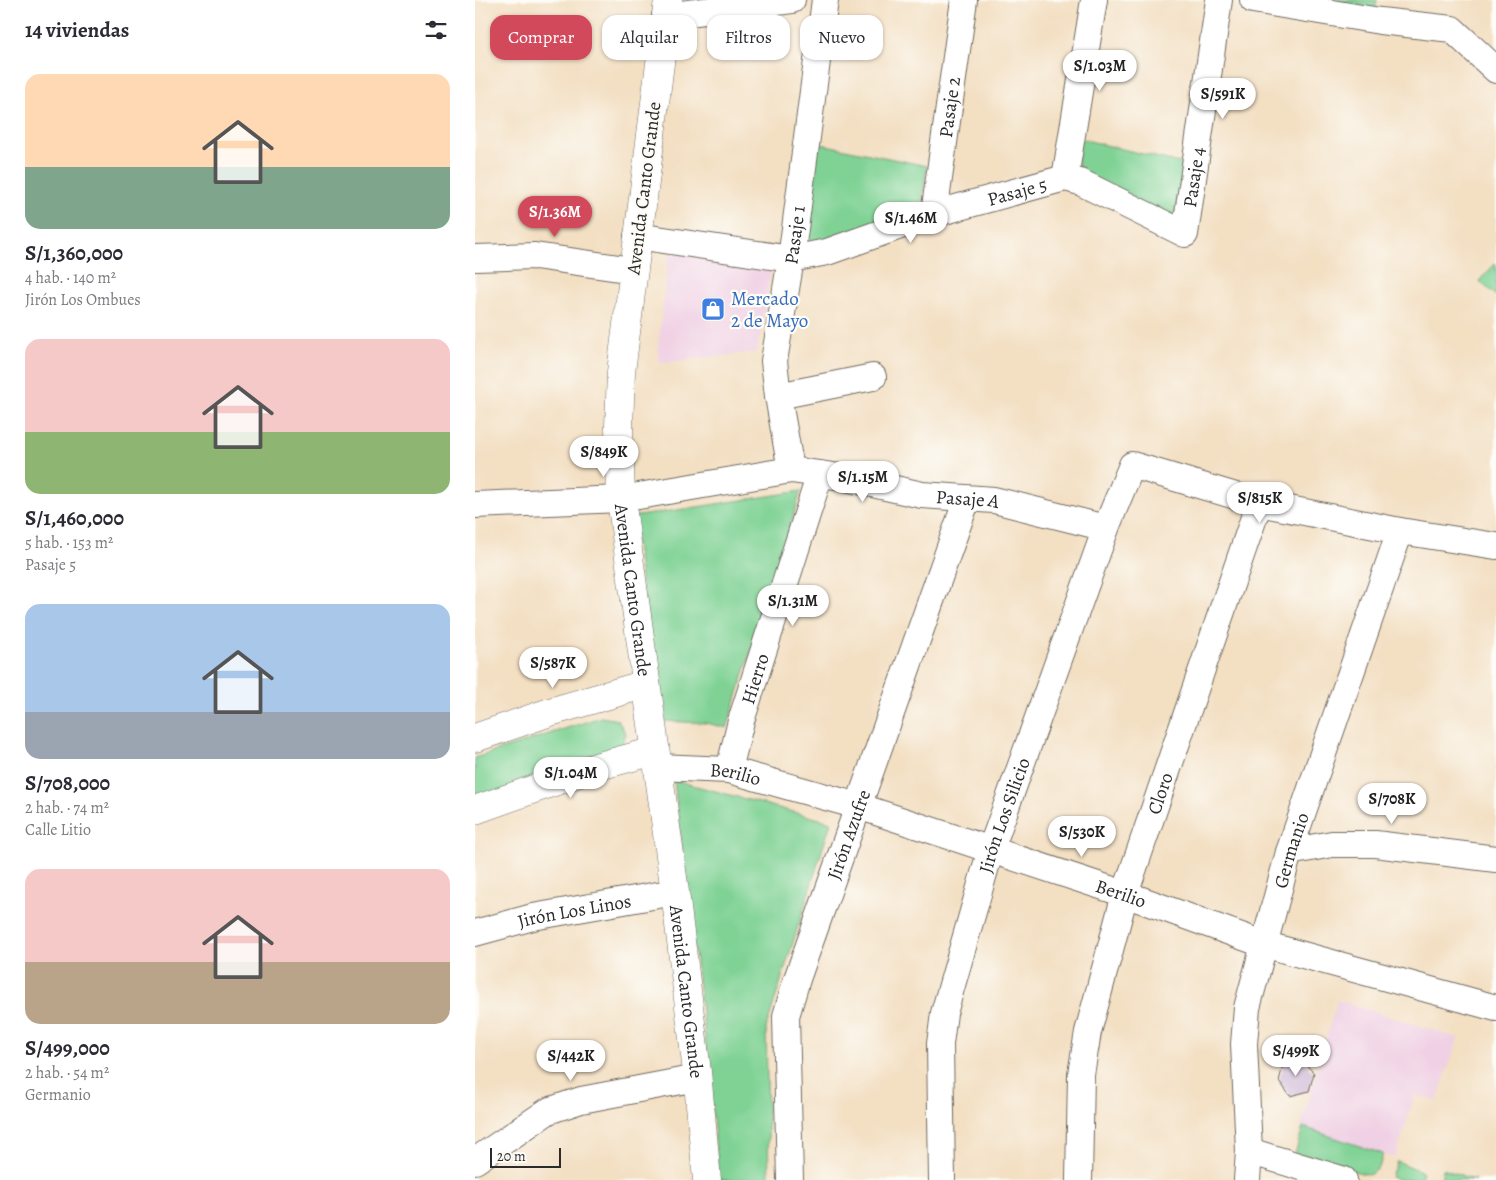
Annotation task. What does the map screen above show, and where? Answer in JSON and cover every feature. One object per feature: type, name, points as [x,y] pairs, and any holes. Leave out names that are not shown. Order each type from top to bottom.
[{"type":"street","points":[[666,8],[792,0]]},
{"type":"street","name":"Pasaje 1","points":[[791,470],[777,396],[774,361],[791,259],[825,0]]},
{"type":"street","name":"Pasaje 2","points":[[934,214],[964,0]]},
{"type":"street","points":[[1065,178],[1094,0]]},
{"type":"street","name":"Pasaje 4","points":[[1185,234],[1219,0]]},
{"type":"street","points":[[1253,0],[1381,10],[1452,28],[1496,70]]},
{"type":"street","name":"Avenida Canto Grande","points":[[666,8],[621,372],[619,427],[621,499],[675,892],[707,1180]]},
{"type":"street","name":"Pasaje 5","points":[[637,236],[791,259],[827,252],[934,214],[1065,178],[1080,182],[1185,234]]},
{"type":"street","points":[[475,258],[535,256],[633,270]]},
{"type":"street","points":[[777,396],[873,377]]},
{"type":"street","name":"Jirón Los Silicio","points":[[942,1180],[941,1044],[944,1013],[991,849],[1106,528],[1132,465],[1259,503]]},
{"type":"street","name":"Pasaje A","points":[[475,505],[621,499],[791,470],[820,474],[922,495],[994,500],[1106,528]]},
{"type":"street","name":"Hierro","points":[[729,770],[741,721],[820,474]]},
{"type":"street","name":"Jirón Azufre","points":[[790,1180],[787,1016],[797,979],[967,499]]},
{"type":"street","points":[[1259,503],[1400,531],[1496,546]]},
{"type":"street","name":"Cloro","points":[[1079,1180],[1081,1074],[1088,1032],[1125,894],[1259,503]]},
{"type":"street","name":"Germanio","points":[[1247,1180],[1249,1150],[1244,1044],[1247,1008],[1289,852],[1400,531]]},
{"type":"street","points":[[475,738],[550,712],[646,684]]},
{"type":"street","points":[[475,810],[599,766],[657,759]]},
{"type":"street","name":"Berilio","points":[[657,759],[729,770],[858,806],[1125,894],[1263,944],[1496,1008]]},
{"type":"street","points":[[1289,852],[1332,844],[1375,844],[1496,859]]},
{"type":"street","name":"Jirón Los Linos","points":[[475,933],[533,917],[675,892]]},
{"type":"street","points":[[475,1161],[548,1110],[581,1100],[697,1078]]},
{"type":"street","points":[[1249,1150],[1344,1180]]},
{"type":"shaded area","name":"Mercado 2 de Mayo","points":[[669,252],[771,270],[757,352],[659,363],[658,347]]},
{"type":"shaded area","points":[[1337,1000],[1458,1038],[1437,1101],[1415,1095],[1395,1158],[1301,1126]]},
{"type":"green space","points":[[1287,0],[1377,0],[1374,17]]},
{"type":"green space","points":[[1077,138],[1192,166],[1176,221],[1079,177]]},
{"type":"green space","points":[[816,143],[927,166],[919,219],[803,253]]},
{"type":"green space","points":[[1496,263],[1496,296],[1479,281]]},
{"type":"green space","points":[[801,491],[727,728],[706,723],[662,721],[632,517]]},
{"type":"green space","points":[[601,717],[618,720],[626,734],[621,748],[475,801],[475,758]]},
{"type":"green space","points":[[674,780],[831,822],[766,1028],[769,1180],[719,1180],[705,1037]]},
{"type":"green space","points":[[1303,1127],[1383,1154],[1379,1168],[1369,1175],[1297,1156],[1295,1154]]},
{"type":"green space","points":[[1397,1161],[1423,1172],[1420,1180],[1400,1180],[1391,1177]]},
{"type":"green space","points":[[1443,1169],[1475,1180],[1441,1180]]},
{"type":"building","points":[[1301,1059],[1314,1073],[1309,1091],[1290,1096],[1279,1081],[1284,1062]]},
{"type":"place","name":"Mercado 2 de Mayo","points":[[713,309]]}]
